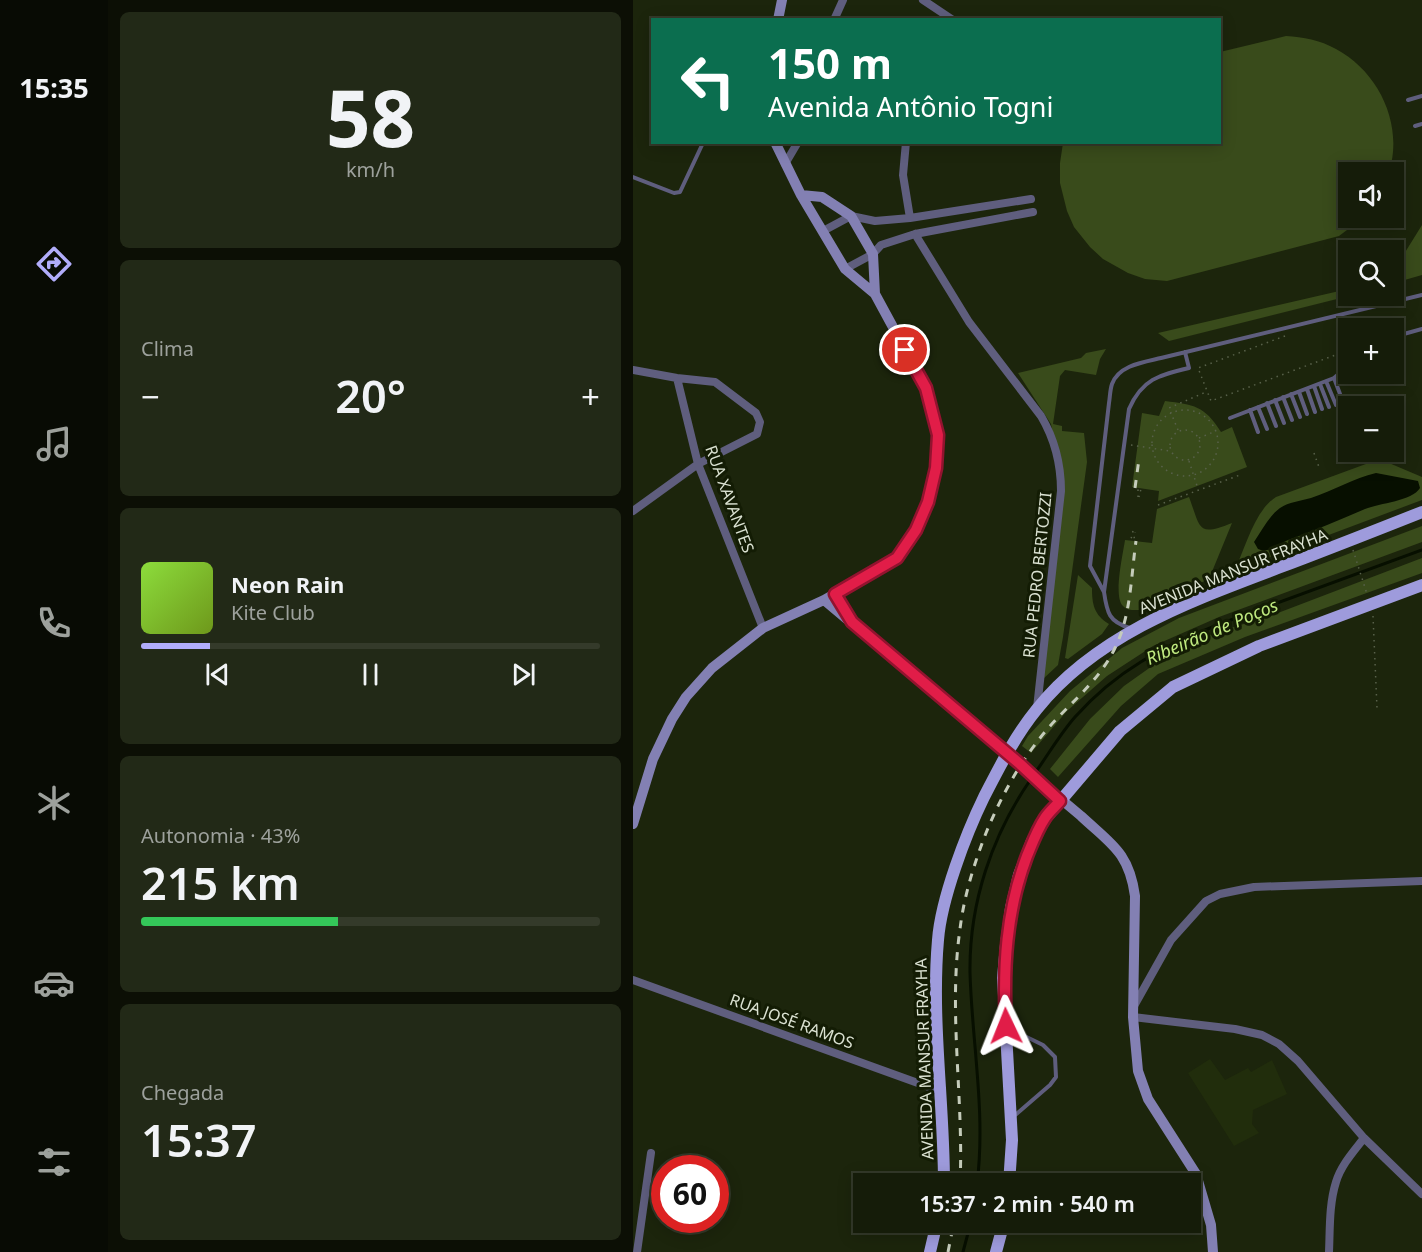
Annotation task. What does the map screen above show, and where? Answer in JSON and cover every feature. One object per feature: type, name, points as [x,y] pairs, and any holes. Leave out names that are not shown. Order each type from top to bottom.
[{"type":"main road","name":"AVENIDA MANSUR FRAYHA","points":[[944,1173],[935,988],[938,937],[948,894],[975,816],[1007,753],[1037,709],[1085,663],[1134,629],[1215,592],[1422,512]]},
{"type":"main road","points":[[1010,1173],[1012,1140],[1003,978],[1006,945],[1019,875],[1032,841],[1045,819],[1120,731],[1173,687],[1259,646],[1422,585]]},
{"type":"main road","points":[[930,1252],[934,1233]]},
{"type":"main road","points":[[996,1252],[1001,1233]]},
{"type":"street","points":[[778,18],[782,0]]},
{"type":"street","points":[[835,18],[843,0]]},
{"type":"street","points":[[923,0],[948,18]]},
{"type":"street","points":[[633,824],[653,759],[672,719],[686,697],[712,668],[763,628],[824,600],[897,558],[916,530],[928,502],[936,468],[938,435],[926,388],[875,294],[845,269],[801,195],[776,144]]},
{"type":"street","points":[[785,164],[797,144]]},
{"type":"street","points":[[906,144],[903,175],[911,218]]},
{"type":"street","points":[[801,195],[822,197],[851,216],[876,221],[911,218],[1031,199]]},
{"type":"street","points":[[845,269],[873,254],[881,245],[915,234],[1033,212]]},
{"type":"street","points":[[823,231],[851,216]]},
{"type":"street","points":[[851,216],[873,254],[875,294]]},
{"type":"street","name":"RUA PEDRO BERTOZZI","points":[[915,234],[969,322],[1041,416],[1057,456],[1061,491],[1037,709]]},
{"type":"street","points":[[633,511],[698,464],[757,434],[760,422],[756,413],[715,382],[677,378],[634,369]]},
{"type":"street","name":"RUA XAVANTES","points":[[677,378],[698,464],[763,628]]},
{"type":"street","points":[[835,594],[852,622]]},
{"type":"street","points":[[824,600],[1020,764],[1060,801],[1081,816],[1115,848],[1131,871],[1135,896],[1134,1011],[1138,1071],[1148,1099],[1196,1174],[1211,1225],[1213,1252]]},
{"type":"street","points":[[1134,1011],[1171,940],[1206,901],[1220,894],[1254,887],[1422,881]]},
{"type":"street","name":"RUA JOSÉ RAMOS","points":[[633,980],[941,1091]]},
{"type":"street","points":[[1134,1011],[1251,1031],[1271,1039],[1298,1062],[1364,1138],[1422,1194]]},
{"type":"street","points":[[1329,1252],[1331,1207],[1336,1180],[1347,1160],[1364,1138]]},
{"type":"street","points":[[637,1252],[651,1153]]},
{"type":"lane","points":[[1408,100],[1422,96]]},
{"type":"lane","points":[[1415,126],[1422,124]]},
{"type":"lane","points":[[633,177],[674,194],[680,192],[702,145]]},
{"type":"lane","points":[[1104,592],[1090,566],[1111,384],[1118,374],[1127,368],[1185,352],[1422,295]]},
{"type":"lane","points":[[1404,334],[1422,329]]},
{"type":"lane","points":[[1134,629],[1119,625],[1111,617],[1107,610],[1104,592],[1129,409],[1141,387],[1154,377],[1189,368],[1185,352]]},
{"type":"lane","points":[[1230,418],[1320,384],[1338,375]]},
{"type":"lane","points":[[1334,378],[1341,396]]},
{"type":"lane","points":[[1326,381],[1336,405]]},
{"type":"lane","points":[[1320,384],[1329,407]]},
{"type":"lane","points":[[1314,386],[1322,410]]},
{"type":"lane","points":[[1307,389],[1315,412]]},
{"type":"lane","points":[[1299,392],[1308,414]]},
{"type":"lane","points":[[1291,394],[1300,417]]},
{"type":"lane","points":[[1284,397],[1292,420]]},
{"type":"lane","points":[[1275,400],[1284,423]]},
{"type":"lane","points":[[1267,404],[1276,426]]},
{"type":"lane","points":[[1258,407],[1267,429]]},
{"type":"lane","points":[[1249,410],[1258,432]]},
{"type":"lane","points":[[1006,1026],[1043,1045],[1055,1057],[1056,1077],[1011,1119]]},
{"type":"path","points":[[1286,336],[1198,368],[1211,401],[1338,354]]},
{"type":"path","points":[[1179,431],[1169,408],[1207,392]]},
{"type":"path","points":[[1181,409],[1202,414],[1216,431],[1217,454],[1212,464],[1203,472],[1181,477],[1170,474],[1155,459],[1152,438],[1162,419],[1171,413],[1181,409]]},
{"type":"path","points":[[1171,452],[1171,437],[1179,431],[1188,430],[1199,439]]},
{"type":"path","points":[[1199,439],[1216,431]]},
{"type":"path","points":[[1124,444],[1171,452],[1178,459],[1188,460],[1199,449],[1199,439]]},
{"type":"path","points":[[1314,453],[1320,470]]},
{"type":"path","points":[[1188,460],[1198,489]]},
{"type":"path","points":[[1158,505],[1240,475]]},
{"type":"path","points":[[1356,560],[1375,624],[1377,708]]},
{"type":"shaded area","points":[[1286,36],[1324,43],[1351,59],[1365,71],[1384,101],[1390,118],[1393,154],[1391,162],[1338,162],[1338,228],[1350,228],[1339,236],[1167,281],[1145,279],[1128,273],[1103,259],[1074,227],[1067,211],[1060,183],[1063,144],[1221,144],[1221,52]]},
{"type":"shaded area","points":[[1422,225],[1422,275],[1404,280],[1404,254]]},
{"type":"shaded area","points":[[1338,291],[1338,299],[1169,341],[1158,333]]},
{"type":"shaded area","points":[[1106,349],[1100,359],[1096,375],[1065,370],[1060,376],[1053,424],[1062,426],[1062,431],[1084,433],[1087,462],[1058,665],[1042,680],[1063,484],[1051,424],[1018,373],[1081,358],[1086,353]]},
{"type":"shaded area","points":[[1165,401],[1191,405],[1203,411],[1221,432],[1232,427],[1247,467],[1158,501],[1159,491],[1132,487],[1142,413],[1159,416]]},
{"type":"shaded area","points":[[1371,462],[1389,463],[1422,477],[1422,500],[1235,570],[1256,520],[1276,497]]},
{"type":"shaded area","points":[[1376,473],[1418,481],[1420,488],[1410,496],[1365,509],[1272,548],[1258,549],[1254,542],[1269,519],[1280,508]]},
{"type":"shaded area","points":[[1189,497],[1202,527],[1212,529],[1232,523],[1209,579],[1141,610],[1125,608],[1120,601],[1119,585],[1125,540],[1152,543],[1157,509]]},
{"type":"shaded area","points":[[1422,526],[1422,542],[1219,617],[1153,646],[1107,676],[1067,711],[1031,753],[1022,746],[1028,736],[1070,691],[1122,648],[1179,618]]},
{"type":"shaded area","points":[[1422,558],[1422,573],[1245,637],[1158,674],[1121,706],[1058,777],[1050,769],[1090,719],[1124,686],[1162,659],[1214,633],[1270,616]]},
{"type":"shaded area","points":[[1078,575],[1092,588],[1095,609],[1100,617],[1109,624],[1102,634],[1068,659],[1065,658]]},
{"type":"shaded area","points":[[1210,1059],[1225,1080],[1248,1068],[1251,1072],[1272,1060],[1287,1094],[1253,1110],[1252,1124],[1259,1133],[1234,1146],[1188,1073]]},
{"type":"waterway","name":"Ribeirão de Poços","points":[[1035,773],[1059,737],[1091,700],[1124,673],[1160,651],[1220,624],[1422,550]]},
{"type":"waterway","name":"Ribeirão de Poços","points":[[978,1173],[979,1104],[970,973],[974,921],[985,871],[994,847],[1005,823],[1031,779]]},
{"type":"waterway","name":"Ribeirão de Poços","points":[[963,1252],[968,1233]]},
{"type":"railway","points":[[1135,488],[1139,459]]},
{"type":"railway","points":[[960,1173],[955,992],[960,929],[970,880],[991,821],[1015,774],[1047,730],[1089,686],[1115,648],[1127,609],[1136,541]]},
{"type":"railway","points":[[948,1252],[952,1233]]},
{"type":"route","points":[[905,350],[926,388],[938,435],[936,468],[928,502],[916,530],[897,558],[835,594],[852,622],[1020,764],[1060,801],[1045,819],[1032,841],[1019,875],[1011,908],[1003,978],[1006,1026]]}]
